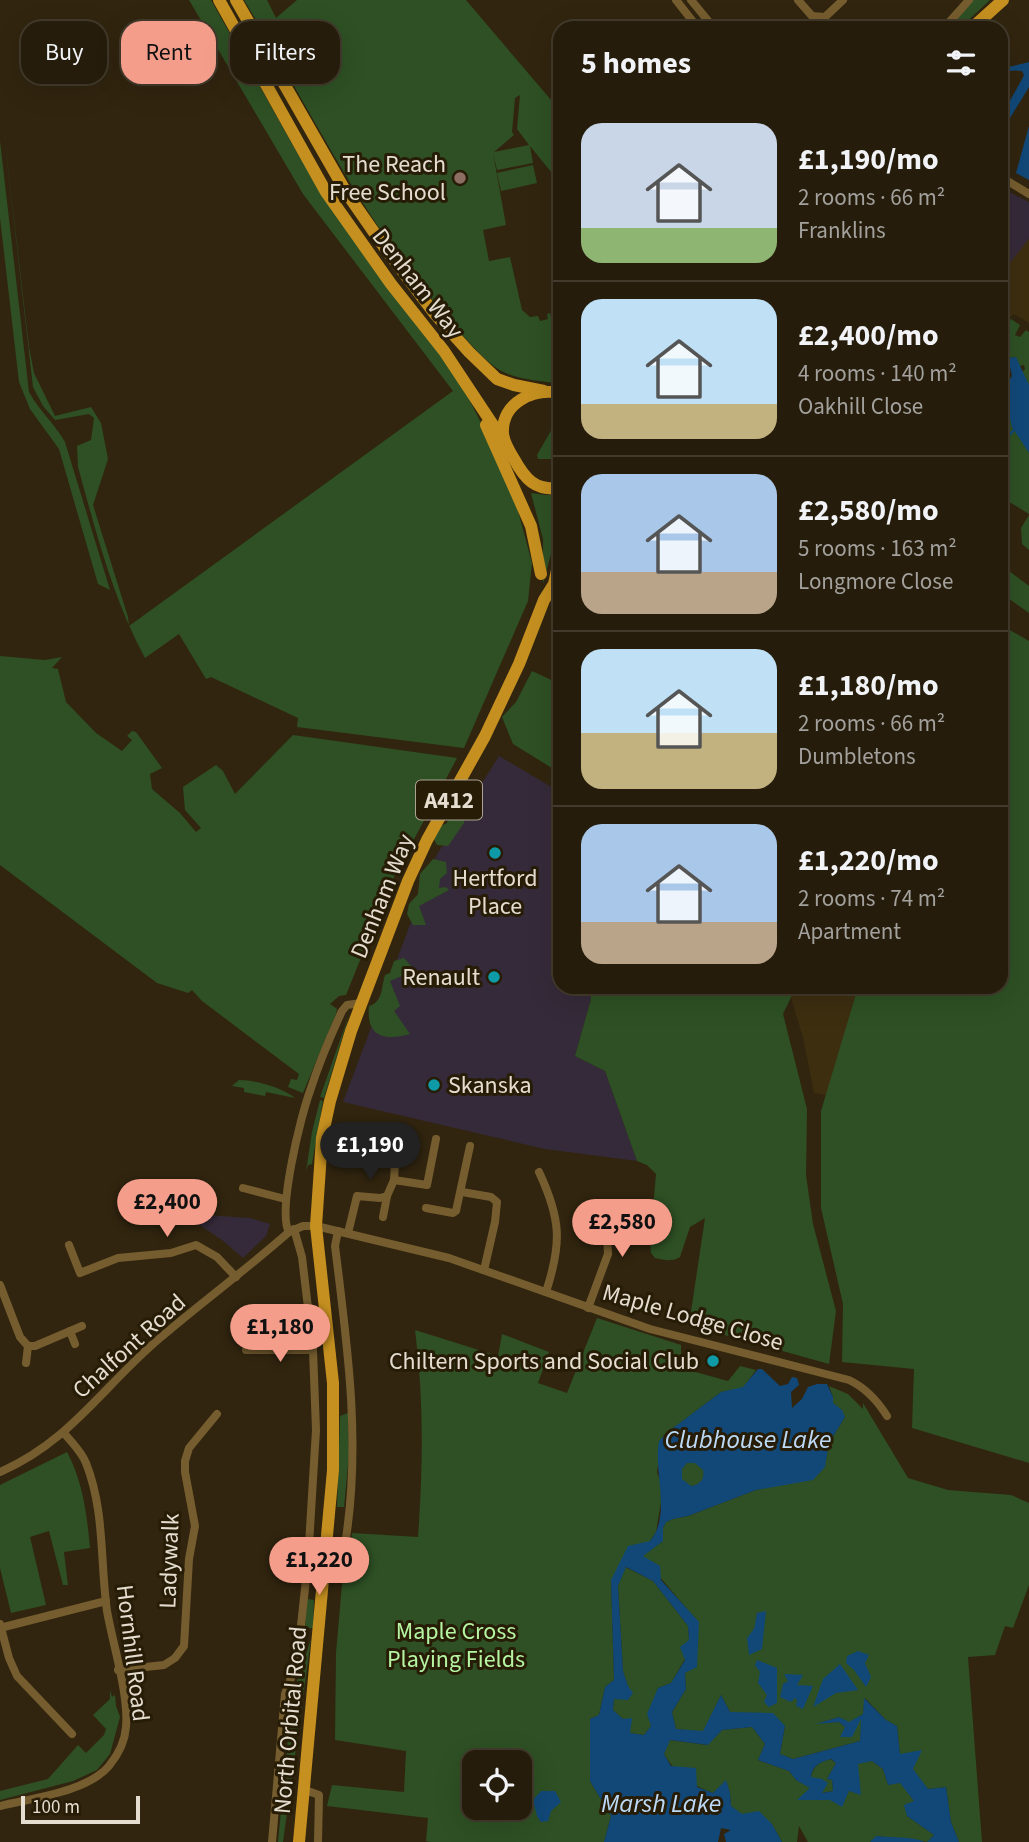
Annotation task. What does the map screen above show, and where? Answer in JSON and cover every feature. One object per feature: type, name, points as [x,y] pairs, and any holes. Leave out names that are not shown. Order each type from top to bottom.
[{"type":"main road","name":"Denham Way","points":[[219,0],[326,192],[358,240],[444,351],[523,475],[539,536],[544,600]]},
{"type":"main road","name":"Denham Way","points":[[236,0],[346,191],[434,313],[497,379],[553,392]]},
{"type":"main road","points":[[980,21],[1003,0]]},
{"type":"main road","name":"A412","points":[[468,386],[522,501],[531,526],[541,574]]},
{"type":"main road","points":[[505,443],[504,425],[509,411],[530,393],[544,391]]},
{"type":"main road","points":[[523,475],[539,487],[553,488]]},
{"type":"main road","name":"Denham Way","points":[[316,1226],[327,1114],[337,1072],[362,1003],[426,840],[485,736],[530,640],[544,600],[553,586]]},
{"type":"main road","name":"North Orbital Road","points":[[299,1842],[333,1470],[333,1382],[316,1226]]},
{"type":"street","points":[[676,0],[692,21]]},
{"type":"street","points":[[798,0],[812,16],[825,17],[844,0]]},
{"type":"street","points":[[950,21],[969,0]]},
{"type":"street","points":[[683,9],[692,1],[708,21]]},
{"type":"street","points":[[1008,181],[1029,194]]},
{"type":"street","points":[[272,1842],[285,1695],[298,1662],[308,1561],[316,1430],[313,1350],[302,1257],[284,1219],[285,1199],[308,1094],[320,1062],[346,1005],[362,1003]]},
{"type":"street","points":[[373,1136],[368,1158],[395,1163],[394,1180],[387,1196],[383,1217]]},
{"type":"street","points":[[394,1180],[427,1185],[436,1139]]},
{"type":"street","points":[[426,1208],[453,1213],[458,1208],[470,1146]]},
{"type":"street","points":[[539,1172],[553,1205],[558,1233],[546,1292]]},
{"type":"street","points":[[243,1188],[285,1199]]},
{"type":"street","points":[[462,1192],[491,1198],[497,1202],[484,1270]]},
{"type":"street","points":[[348,1233],[357,1196],[387,1196]]},
{"type":"street","points":[[588,1308],[608,1254],[606,1213],[611,1208],[638,1205]]},
{"type":"street","points":[[291,1231],[316,1226]]},
{"type":"street","name":"Maple Lodge Close","points":[[316,1226],[449,1258],[687,1340],[849,1380],[873,1397],[887,1416]]},
{"type":"street","name":"Chalfont Road","points":[[0,1472],[28,1458],[64,1433],[161,1337],[291,1231]]},
{"type":"street","points":[[328,1543],[342,1542],[346,1538],[353,1476],[353,1407],[335,1246],[338,1231]]},
{"type":"street","points":[[69,1245],[80,1273],[118,1258],[156,1256],[196,1245],[217,1257],[236,1277]]},
{"type":"street","points":[[0,1285],[20,1337],[29,1346],[35,1346],[82,1326]]},
{"type":"street","points":[[0,1322],[11,1317]]},
{"type":"street","points":[[70,1331],[75,1344]]},
{"type":"street","points":[[26,1363],[29,1346]]},
{"type":"street","points":[[246,1350],[313,1350]]},
{"type":"street","name":"Ladywalk","points":[[118,1670],[164,1665],[175,1658],[184,1646],[189,1559],[195,1526],[185,1472],[186,1461],[189,1448],[217,1414]]},
{"type":"street","name":"Hornhill Road","points":[[0,1806],[81,1785],[97,1777],[110,1766],[119,1751],[126,1727],[126,1709],[106,1601],[102,1528],[97,1502],[83,1457],[64,1433]]},
{"type":"street","points":[[308,1561],[325,1562]]},
{"type":"street","points":[[72,1734],[18,1676],[9,1658],[0,1626],[106,1601]]},
{"type":"street","points":[[304,1790],[319,1795],[318,1842]]},
{"type":"shaded area","points":[[1008,192],[1029,202],[1029,239],[1008,267]]},
{"type":"shaded area","points":[[1029,239],[1029,323],[1014,314],[1008,319],[1008,265]]},
{"type":"shaded area","points":[[499,756],[553,788],[553,994],[590,994],[591,999],[575,1056],[605,1071],[637,1161],[545,1149],[343,1102],[436,856]]},
{"type":"shaded area","points":[[793,994],[856,994],[827,1095],[814,1093],[803,1037],[791,998]]},
{"type":"shaded area","points":[[190,1214],[250,1218],[270,1224],[266,1236],[243,1258],[192,1220]]},
{"type":"green space","points":[[189,0],[211,0],[230,34],[230,70],[216,46],[216,21],[201,21]]},
{"type":"green space","name":"The Reach Free School","points":[[244,0],[267,0],[276,18],[297,0],[466,0],[551,100],[553,174],[530,146],[533,163],[497,170],[493,153],[506,225],[483,230],[489,261],[510,257],[522,310],[530,317],[538,316],[540,321],[548,319],[547,314],[550,313],[553,327],[553,383],[508,374],[480,354],[425,291],[368,211],[293,84],[340,84],[340,21],[256,21]],"holes":[[[520,95],[517,129],[529,145],[494,152],[514,135],[515,98]]]},
{"type":"green space","points":[[972,0],[990,0],[968,21],[953,21]]},
{"type":"green space","points":[[238,84],[258,84],[299,156],[463,387],[506,473],[518,511],[532,563],[528,601],[464,748],[297,727],[298,718],[211,677],[206,679],[179,634],[145,658],[129,626],[453,391],[303,194]]},
{"type":"green space","points":[[0,99],[34,373],[55,416],[91,407],[101,423],[108,459],[93,505],[129,624],[106,565],[78,467],[77,446],[91,440],[94,418],[89,414],[55,420],[43,406],[33,387]]},
{"type":"green space","points":[[0,141],[29,392],[65,442],[110,590],[98,584],[59,449],[30,409],[19,382],[0,218]]},
{"type":"green space","points":[[533,165],[537,183],[501,191],[497,173]]},
{"type":"green space","points":[[1011,319],[1020,325],[1015,335],[1020,337],[1026,330],[1029,332],[1029,388],[1018,376],[1025,369],[1024,365],[1020,366],[1014,362],[1016,357],[1008,358],[1008,322]]},
{"type":"green space","points":[[1008,402],[1029,442],[1029,514],[1008,501]]},
{"type":"green space","points":[[553,427],[553,459],[538,459],[537,455]]},
{"type":"green space","points":[[531,493],[553,494],[553,546],[543,584],[543,539]]},
{"type":"green space","points":[[1029,515],[1029,550],[1022,544],[1021,528]]},
{"type":"green space","points":[[1008,570],[1029,586],[1029,613],[1008,598]]},
{"type":"green space","points":[[1008,629],[1029,641],[1029,1463],[912,1428],[914,1369],[842,1362],[843,1304],[821,1208],[821,1111],[856,994],[1008,994]]},
{"type":"green space","points":[[0,656],[45,660],[62,657],[52,668],[58,669],[66,702],[96,733],[122,751],[132,740],[127,736],[132,731],[136,732],[162,768],[150,774],[152,789],[180,813],[196,832],[201,828],[185,810],[183,787],[216,765],[223,771],[235,794],[293,735],[457,758],[392,881],[346,995],[339,996],[330,1004],[337,1009],[336,1014],[303,1093],[288,1087],[291,1079],[297,1080],[299,1074],[202,1001],[192,990],[188,993],[157,983],[0,865]]},
{"type":"green space","points":[[532,671],[553,681],[553,769],[513,744],[502,717],[516,702]]},
{"type":"green space","points":[[474,785],[480,789],[480,805],[465,815],[464,823],[448,846],[437,845],[434,839],[441,826],[447,823],[449,814],[467,787]]},
{"type":"green space","points":[[433,859],[446,862],[447,873],[440,879],[439,888],[446,887],[449,890],[419,906],[426,925],[413,925],[407,914],[409,904],[418,894],[420,874]]},
{"type":"green space","points":[[404,958],[411,966],[411,972],[390,981],[400,1006],[394,1011],[410,1034],[385,1036],[374,1030],[370,1024],[369,1006],[379,998],[385,975],[390,973],[394,961]]},
{"type":"green space","points":[[590,994],[793,994],[783,1014],[807,1109],[806,1175],[813,1224],[836,1311],[829,1364],[689,1325],[705,1218],[690,1227],[680,1257],[665,1260],[655,1258],[651,1253],[656,1174],[647,1165],[637,1161],[605,1071],[575,1056],[591,999]]},
{"type":"green space","points":[[350,1012],[324,1098],[320,1097]]},
{"type":"green space","points":[[239,1080],[269,1085],[295,1098],[266,1092],[265,1096],[244,1092],[244,1088],[232,1086]]},
{"type":"green space","points":[[320,1100],[323,1101],[312,1164],[308,1165],[306,1172],[312,1132]]},
{"type":"green space","name":"Maple Cross Playing Fields","points":[[597,1318],[681,1345],[681,1368],[728,1381],[740,1366],[756,1370],[743,1388],[721,1392],[663,1436],[657,1472],[663,1490],[656,1532],[611,1580],[614,1680],[605,1687],[599,1715],[590,1719],[590,1781],[611,1816],[604,1842],[430,1842],[426,1841],[428,1818],[327,1806],[332,1785],[404,1792],[406,1751],[335,1740],[336,1653],[345,1550],[350,1551],[352,1533],[418,1537],[422,1434],[415,1330],[498,1356],[502,1334],[549,1352],[538,1383],[567,1393]]},
{"type":"green space","points":[[829,1386],[848,1394],[863,1409],[863,1403],[908,1478],[948,1490],[1011,1495],[1029,1503],[1029,1585],[1013,1628],[1005,1626],[995,1655],[968,1657],[982,1842],[959,1842],[951,1822],[946,1787],[928,1789],[900,1754],[897,1726],[886,1720],[865,1698],[863,1714],[849,1723],[839,1717],[820,1723],[839,1722],[845,1727],[862,1717],[860,1741],[793,1759],[780,1754],[785,1726],[730,1712],[721,1695],[703,1732],[676,1729],[672,1712],[686,1689],[685,1673],[699,1623],[642,1556],[663,1541],[666,1522],[773,1486],[826,1459],[829,1443],[845,1417],[832,1403]]},
{"type":"green space","points":[[348,1413],[349,1455],[344,1507],[337,1507],[340,1416]]},
{"type":"green space","points":[[67,1452],[81,1487],[90,1548],[64,1552],[68,1585],[63,1585],[49,1531],[30,1537],[46,1605],[11,1613],[0,1568],[0,1485]]},
{"type":"green space","points":[[692,1462],[700,1466],[704,1474],[700,1482],[692,1486],[684,1482],[680,1474],[684,1466]]},
{"type":"green space","points":[[625,1567],[653,1581],[688,1626],[689,1640],[685,1659],[671,1683],[658,1688],[651,1726],[644,1735],[629,1733],[623,1719],[613,1710],[614,1699],[628,1686],[623,1671],[618,1586]]},
{"type":"green space","points":[[307,1599],[314,1600],[313,1628],[305,1628]]},
{"type":"green space","points":[[311,1639],[283,1842],[278,1842],[292,1696]]},
{"type":"green space","points":[[110,1690],[112,1697],[115,1695],[120,1717],[110,1754],[97,1770],[73,1781],[0,1800],[0,1791],[48,1779],[78,1745],[86,1753],[104,1735],[106,1729],[93,1715],[110,1699]]},
{"type":"green space","points":[[752,1727],[765,1744],[758,1760],[789,1771],[796,1780],[811,1788],[798,1800],[830,1800],[849,1791],[860,1794],[857,1763],[872,1761],[883,1769],[888,1785],[900,1782],[915,1802],[907,1816],[934,1835],[927,1842],[877,1836],[870,1842],[808,1842],[799,1826],[797,1842],[782,1842],[772,1824],[741,1814],[731,1806],[726,1781],[713,1793],[706,1790],[679,1773],[664,1754],[669,1740],[707,1745],[722,1730]]},
{"type":"green space","points":[[830,1759],[836,1763],[827,1779],[832,1780],[833,1791],[821,1793],[811,1777],[812,1773],[818,1765]]},
{"type":"water","points":[[1029,62],[1029,87],[1008,122],[1008,106],[1024,75],[1022,71],[1008,71],[1008,67]]},
{"type":"water","points":[[1029,126],[1029,180],[1016,173]]},
{"type":"water","points":[[1016,357],[1029,385],[1029,453],[1012,427],[1008,410],[1008,382],[1012,376],[1008,358]]},
{"type":"water","name":"Marsh Lake","points":[[758,1369],[762,1369],[780,1386],[788,1384],[792,1377],[797,1378],[799,1385],[791,1392],[792,1408],[802,1399],[808,1387],[827,1384],[833,1403],[842,1410],[845,1417],[829,1443],[825,1467],[813,1480],[756,1490],[666,1522],[663,1541],[643,1556],[660,1566],[661,1580],[699,1622],[697,1667],[685,1673],[686,1689],[672,1712],[676,1729],[703,1731],[721,1695],[730,1712],[773,1713],[785,1726],[780,1754],[793,1759],[860,1741],[861,1719],[852,1737],[840,1737],[845,1727],[839,1722],[816,1724],[839,1717],[849,1722],[863,1714],[864,1698],[886,1720],[897,1726],[900,1754],[922,1750],[913,1769],[928,1789],[946,1787],[951,1822],[959,1842],[927,1842],[934,1835],[907,1816],[904,1805],[914,1801],[900,1783],[888,1785],[883,1769],[872,1761],[858,1764],[861,1795],[849,1791],[842,1807],[830,1800],[797,1800],[810,1788],[796,1780],[789,1771],[758,1760],[765,1744],[752,1727],[722,1730],[708,1745],[670,1740],[664,1754],[671,1766],[696,1768],[697,1787],[713,1793],[726,1780],[731,1806],[742,1814],[759,1811],[772,1824],[782,1842],[726,1842],[724,1834],[731,1830],[721,1828],[718,1842],[604,1842],[611,1816],[590,1781],[590,1719],[599,1715],[605,1687],[614,1680],[611,1580],[628,1546],[650,1541],[656,1531],[661,1506],[659,1441],[721,1392],[743,1387]],"holes":[[[687,1463],[695,1463],[703,1470],[701,1481],[691,1486],[682,1479],[682,1469]],[[626,1567],[653,1581],[688,1626],[689,1640],[680,1647],[685,1660],[671,1683],[658,1688],[647,1714],[651,1726],[644,1735],[630,1733],[632,1718],[623,1719],[613,1710],[614,1699],[628,1700],[633,1693],[623,1671],[618,1586]],[[831,1759],[836,1763],[827,1779],[832,1780],[833,1791],[822,1793],[828,1783],[811,1777],[820,1763]]]},
{"type":"water","points":[[766,1611],[762,1649],[749,1655],[747,1638],[754,1629],[757,1613]]},
{"type":"water","points":[[858,1651],[869,1655],[865,1663],[871,1677],[866,1687],[846,1663],[847,1656]]},
{"type":"water","points":[[757,1660],[777,1668],[777,1703],[769,1707],[764,1702],[767,1695],[758,1683],[760,1672],[755,1665]]},
{"type":"water","points":[[840,1664],[858,1690],[836,1693],[813,1707],[823,1679]]},
{"type":"water","points":[[784,1674],[803,1675],[797,1685],[813,1686],[803,1709],[796,1706],[795,1698],[791,1702],[780,1697],[783,1684],[788,1681]]},
{"type":"water","points":[[541,1791],[555,1791],[561,1802],[551,1811],[548,1821],[541,1822],[533,1800]]},
{"type":"water","points":[[876,1836],[907,1838],[925,1842],[870,1842]]},
{"type":"waterway","points":[[1008,436],[1014,430]]},
{"type":"place","name":"The Reach Free School","points":[[460,178]]},
{"type":"place","name":"Hertford Place","points":[[495,853]]},
{"type":"place","name":"Renault","points":[[494,977]]},
{"type":"place","name":"Skanska","points":[[434,1085]]},
{"type":"place","name":"Chiltern Sports and Social Club","points":[[713,1361]]},
{"type":"water label","name":"Clubhouse Lake","points":[[748,1439]]}]
